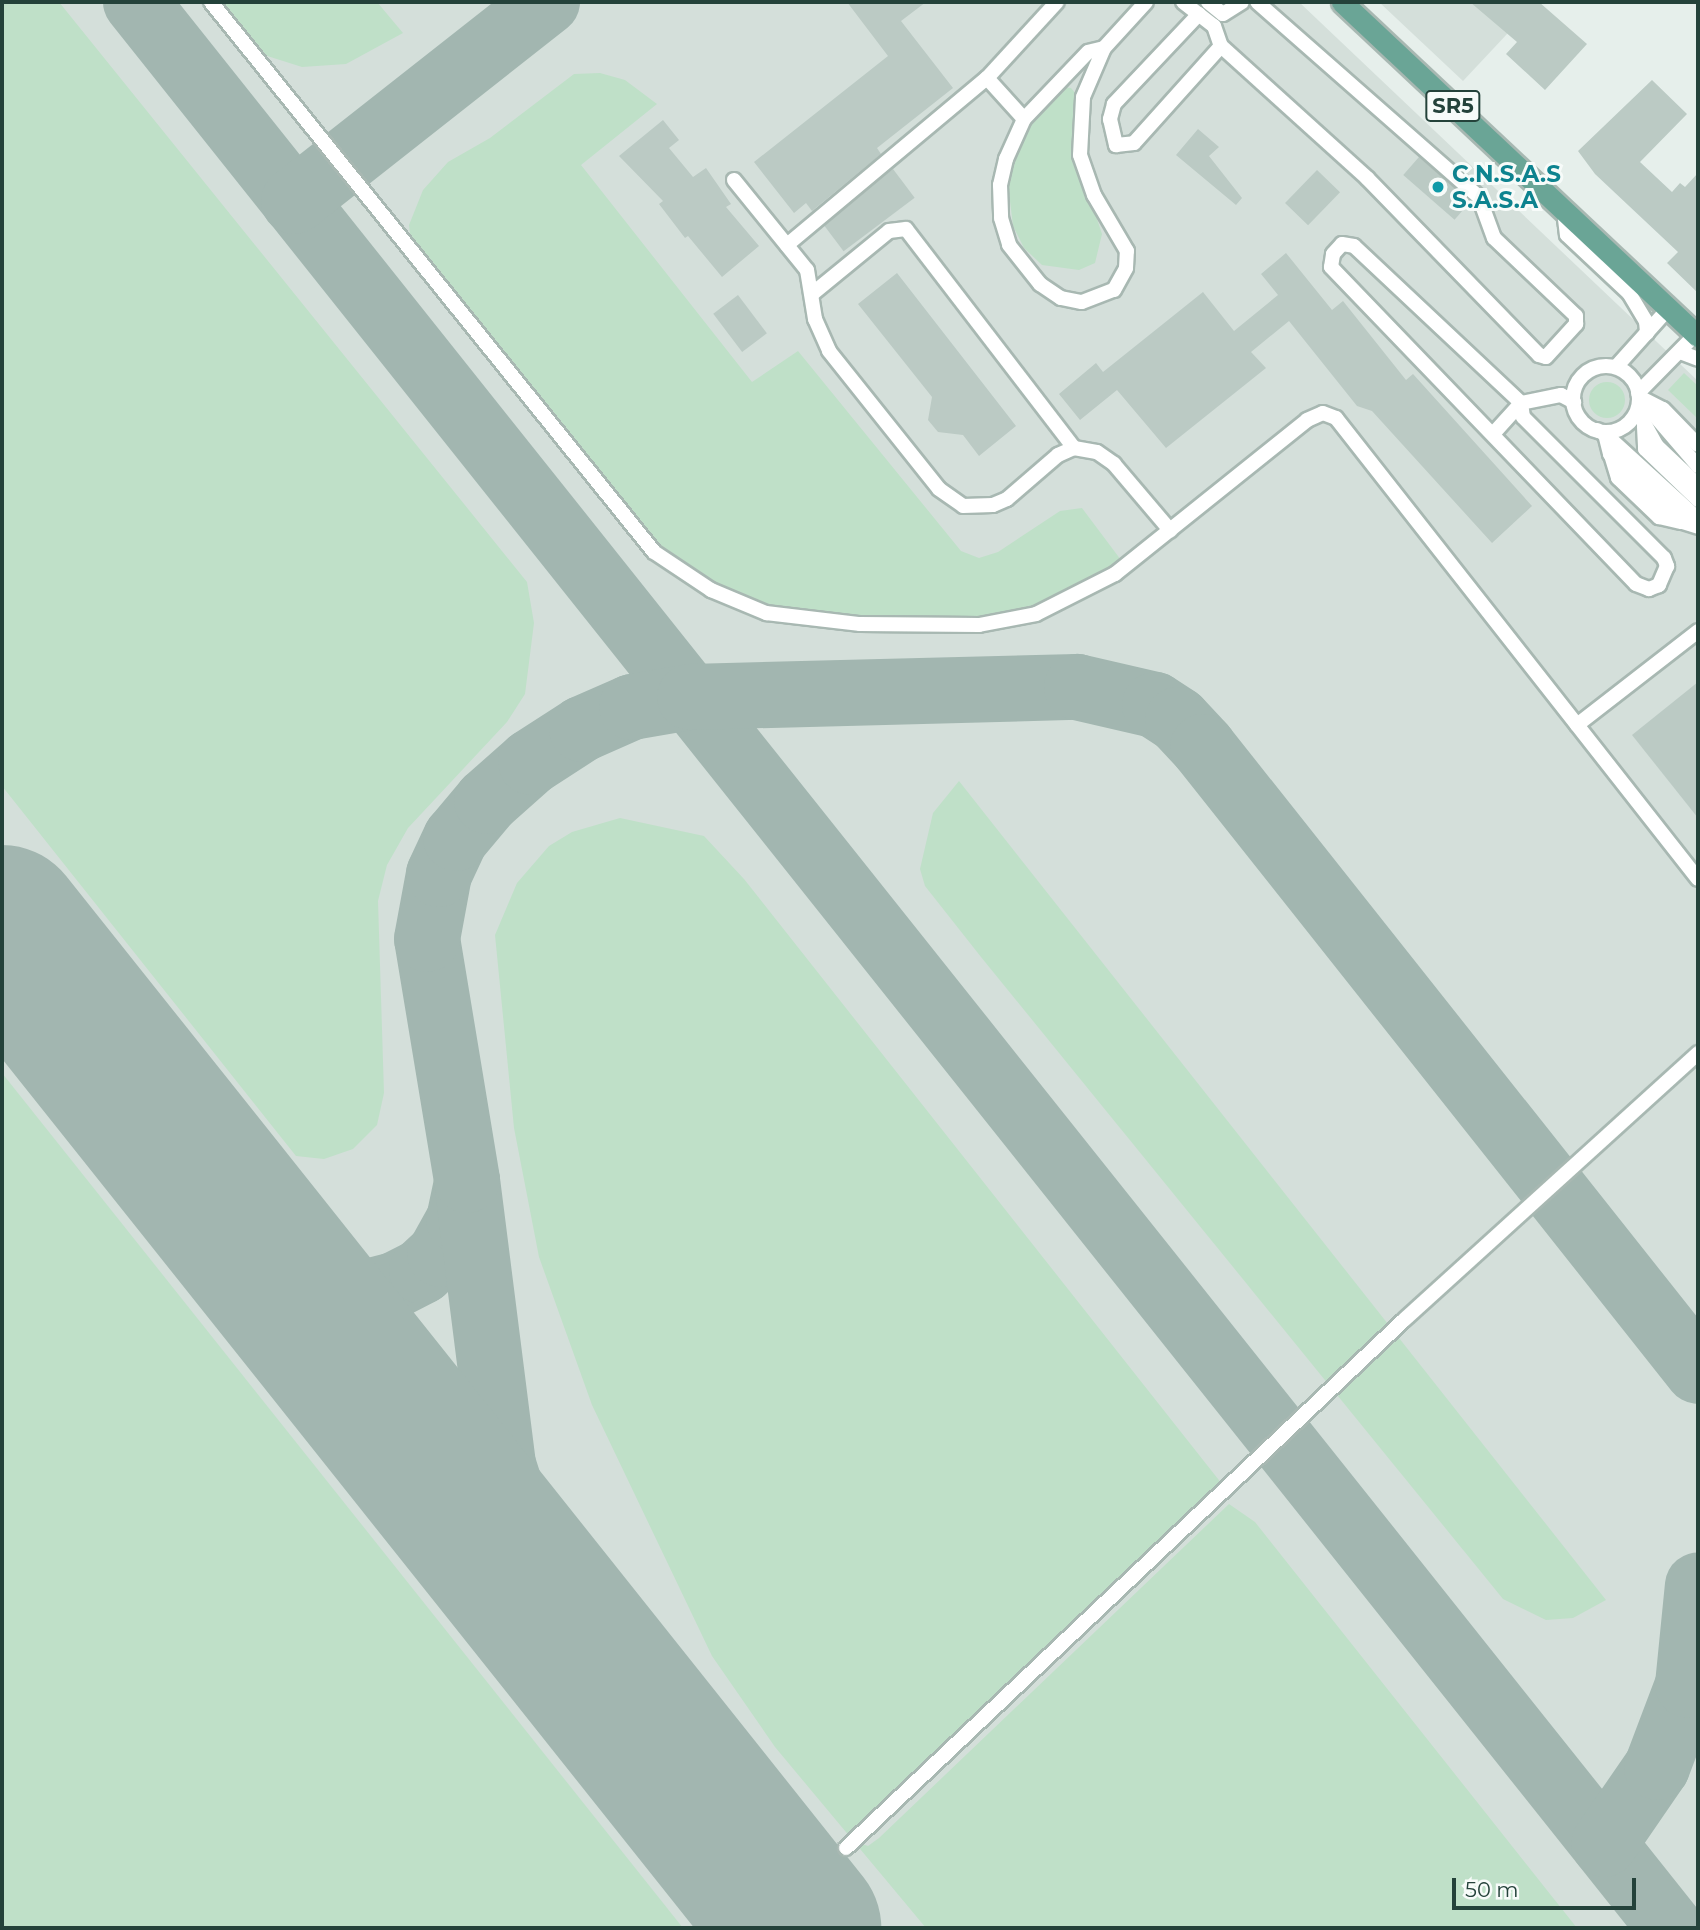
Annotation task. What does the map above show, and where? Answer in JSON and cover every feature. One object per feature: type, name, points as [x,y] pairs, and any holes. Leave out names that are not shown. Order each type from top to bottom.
[{"type":"main road","name":"SR5","points":[[1342,2],[1697,335]]},
{"type":"lane","points":[[211,2],[653,552],[712,590],[766,613],[860,624],[979,625],[1058,606],[1115,574],[1310,418],[1323,413],[1336,418],[1698,879]]},
{"type":"lane","points":[[787,245],[987,78],[1057,2]]},
{"type":"lane","points":[[1104,48],[1088,52],[1024,119],[1006,159],[1000,185],[1001,218],[1009,245],[1040,284],[1061,298],[1082,302],[1104,297],[1122,279],[1127,251],[1094,195],[1080,155],[1078,125],[1083,97],[1104,48],[1146,2]]},
{"type":"lane","points":[[1183,2],[1214,26],[1221,46],[1367,178],[1539,355],[1546,357],[1576,324],[1576,316],[1494,238],[1479,197],[1257,2]]},
{"type":"lane","points":[[1208,2],[1223,14],[1242,2]]},
{"type":"lane","points":[[1199,14],[1114,104],[1110,119],[1116,145],[1134,143],[1221,46]]},
{"type":"lane","points":[[987,78],[1024,119]]},
{"type":"lane","points":[[734,180],[807,270],[815,319],[829,351],[939,489],[963,506],[980,508],[1007,499],[1058,455],[1074,448],[1097,452],[1114,464],[1170,530]]},
{"type":"lane","points":[[1564,211],[1567,235],[1629,293],[1646,321],[1647,334]]},
{"type":"lane","points":[[812,294],[889,230],[906,229],[1074,448]]},
{"type":"lane","points":[[1342,244],[1354,246],[1521,403],[1523,417],[1664,558],[1667,566],[1659,585],[1648,589],[1636,584],[1331,267],[1333,254],[1342,244]]},
{"type":"lane","points":[[1616,368],[1669,308]]},
{"type":"lane","points":[[1601,432],[1626,425],[1639,395],[1697,335]]},
{"type":"lane","points":[[1680,352],[1698,359]]},
{"type":"lane","points":[[1698,466],[1639,395],[1628,374],[1616,368],[1598,367],[1582,377],[1574,402],[1581,420],[1601,432],[1698,519]]},
{"type":"lane","points":[[1493,434],[1521,403],[1561,395],[1574,402]]},
{"type":"lane","points":[[1639,395],[1645,449],[1698,500]]},
{"type":"lane","points":[[1639,395],[1663,409],[1698,445]]},
{"type":"lane","points":[[1644,423],[1657,446],[1698,485]]},
{"type":"lane","points":[[1601,432],[1610,454],[1683,522],[1698,527]]},
{"type":"lane","points":[[1577,725],[1698,631]]},
{"type":"lane","points":[[846,1848],[1405,1319],[1698,1053]]},
{"type":"shaded area","points":[[2,2],[1299,2],[1698,381],[1698,1928],[2,1928]]},
{"type":"shaded area","points":[[1379,2],[1537,2],[1463,81]]},
{"type":"green space","points":[[2,2],[59,2],[527,582],[534,623],[525,694],[507,722],[408,828],[387,865],[378,901],[384,1093],[377,1125],[353,1149],[324,1159],[296,1156],[2,786]]},
{"type":"green space","points":[[220,2],[377,2],[403,33],[346,64],[302,67],[261,54]]},
{"type":"green space","points":[[600,73],[625,80],[657,104],[581,165],[752,382],[798,351],[961,551],[979,558],[998,552],[1060,511],[1082,508],[1124,564],[1026,615],[932,624],[768,609],[715,587],[652,548],[411,243],[409,225],[423,190],[448,162],[490,138],[574,74]]},
{"type":"green space","points":[[1061,87],[1071,88],[1077,95],[1074,150],[1102,234],[1095,263],[1079,270],[1042,265],[1024,248],[1013,226],[1007,176],[1030,122]]},
{"type":"green space","points":[[1684,373],[1698,386],[1698,419],[1668,390]]},
{"type":"green space","points":[[1607,382],[1620,387],[1625,400],[1620,413],[1607,418],[1594,413],[1589,400],[1594,387]]},
{"type":"green space","points":[[959,781],[1606,1600],[1573,1618],[1546,1620],[1503,1599],[981,957],[925,886],[920,869],[933,813]]},
{"type":"green space","points":[[620,818],[704,836],[744,879],[1222,1484],[856,1832],[862,1844],[868,1846],[879,1838],[1229,1504],[1255,1522],[1577,1928],[926,1928],[775,1747],[712,1656],[592,1405],[539,1257],[514,1128],[495,935],[517,883],[549,846],[572,832]]},
{"type":"green space","points":[[2,1073],[683,1928],[2,1928]]},
{"type":"building","points":[[847,2],[926,2],[901,21],[953,88],[877,148],[881,154],[812,211],[806,203],[794,213],[754,162],[888,56]]},
{"type":"building","points":[[1470,2],[1539,2],[1587,44],[1545,90],[1506,54],[1517,42]]},
{"type":"building","points":[[1652,80],[1687,114],[1640,162],[1672,192],[1680,183],[1685,187],[1698,173],[1698,293],[1667,263],[1678,252],[1595,174],[1578,151]]},
{"type":"building","points":[[663,120],[679,140],[669,148],[693,177],[706,168],[731,204],[726,207],[759,246],[722,277],[688,236],[685,238],[659,204],[663,201],[619,156]]},
{"type":"building","points":[[1198,129],[1219,147],[1209,156],[1242,198],[1236,205],[1176,155]]},
{"type":"building","name":"C.N.S.A.S S.A.S.A","points":[[1419,157],[1470,202],[1455,220],[1403,175]]},
{"type":"building","points":[[893,169],[915,198],[844,251],[822,223]]},
{"type":"building","points":[[1317,170],[1340,192],[1308,225],[1285,203]]},
{"type":"building","points":[[1286,253],[1332,310],[1343,301],[1406,380],[1413,374],[1532,506],[1492,543],[1372,411],[1357,406],[1289,321],[1251,352],[1266,368],[1166,448],[1117,390],[1080,420],[1059,394],[1096,363],[1103,372],[1203,292],[1234,331],[1278,295],[1261,274]]},
{"type":"building","points":[[897,273],[1016,426],[979,456],[963,435],[938,432],[928,420],[932,397],[858,304]]},
{"type":"building","points":[[738,295],[767,333],[742,352],[713,314]]},
{"type":"building","points":[[1698,682],[1698,818],[1632,735]]},
{"type":"taxiway","points":[[136,2],[1671,1928]]},
{"type":"taxiway","points":[[294,201],[547,2]]},
{"type":"taxiway","points":[[579,1651],[542,1587],[503,1465],[467,1180],[427,939],[439,874],[456,838],[487,801],[531,762],[582,729],[632,707],[690,697],[1077,687],[1155,705],[1178,720],[1203,747],[1698,1371]]},
{"type":"taxiway","points":[[276,1271],[330,1294],[356,1295],[395,1285],[422,1271],[440,1254],[459,1220],[467,1182]]},
{"type":"taxiway","points":[[1604,1844],[1657,1767],[1688,1685],[1698,1585]]},
{"type":"runway","points":[[2,927],[799,1928]]},
{"type":"place","name":"C.N.S.A.S S.A.S.A","points":[[1438,187]]}]
